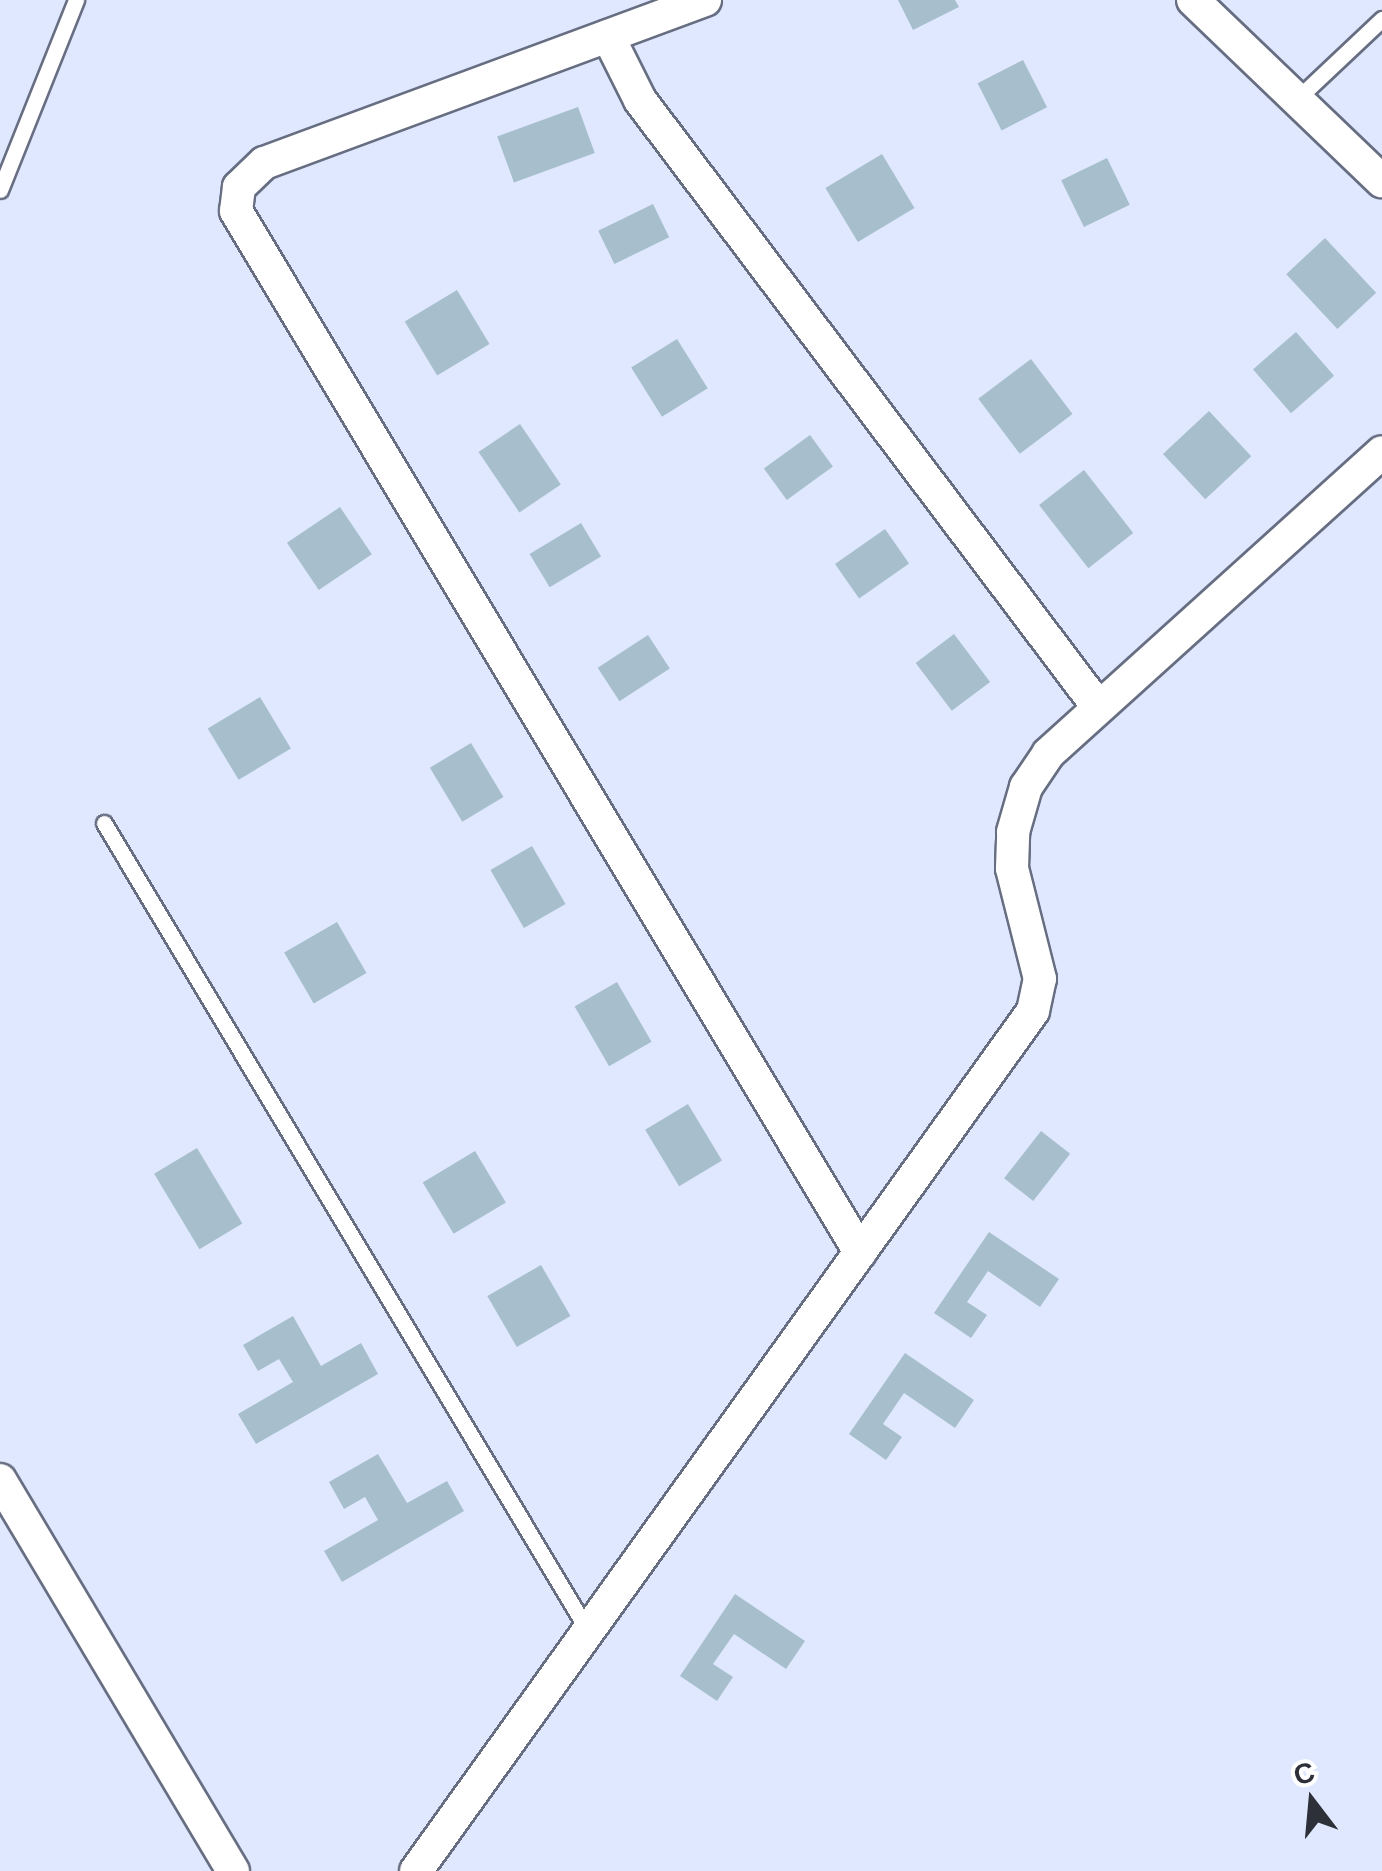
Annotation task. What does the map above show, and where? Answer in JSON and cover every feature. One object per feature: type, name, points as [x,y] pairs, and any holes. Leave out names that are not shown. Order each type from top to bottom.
[{"type":"street","points":[[705,0],[264,164],[239,187],[236,211],[860,1252]]},
{"type":"street","points":[[1193,0],[1382,180]]},
{"type":"street","points":[[608,36],[640,100],[1096,704]]},
{"type":"street","points":[[416,1871],[1033,1011],[1040,978],[1012,868],[1013,832],[1026,787],[1096,704],[1382,452]]},
{"type":"street","points":[[0,1480],[233,1871]]},
{"type":"lane","points":[[0,190],[76,0]]},
{"type":"lane","points":[[1296,99],[1382,19]]},
{"type":"lane","points":[[104,824],[588,1631]]},
{"type":"building","points":[[898,0],[955,0],[959,7],[913,30]]},
{"type":"building","points":[[1023,60],[1047,107],[1002,130],[978,83]]},
{"type":"building","points":[[578,107],[595,153],[514,182],[497,136]]},
{"type":"building","points":[[882,154],[914,208],[858,242],[825,188]]},
{"type":"building","points":[[1107,158],[1130,205],[1084,227],[1061,180]]},
{"type":"building","points":[[653,204],[669,237],[614,264],[598,231]]},
{"type":"building","points":[[1325,238],[1376,293],[1337,329],[1286,274]]},
{"type":"building","points":[[457,290],[489,344],[437,375],[405,321]]},
{"type":"building","points":[[1296,332],[1334,376],[1291,413],[1253,369]]},
{"type":"building","points":[[677,339],[708,388],[662,417],[631,368]]},
{"type":"building","points":[[1031,359],[1073,414],[1020,454],[978,399]]},
{"type":"building","points":[[1209,411],[1251,456],[1205,499],[1163,454]]},
{"type":"building","points":[[520,424],[561,485],[519,512],[479,452]]},
{"type":"building","points":[[810,435],[833,467],[787,500],[764,469]]},
{"type":"building","points":[[1084,470],[1133,533],[1088,568],[1039,505]]},
{"type":"building","points":[[340,507],[372,554],[319,590],[287,543]]},
{"type":"building","points":[[581,523],[601,556],[550,587],[530,554]]},
{"type":"building","points":[[885,529],[909,563],[859,598],[835,564]]},
{"type":"building","points":[[954,634],[990,682],[952,711],[916,663]]},
{"type":"building","points":[[648,635],[670,669],[619,701],[598,668]]},
{"type":"building","points":[[260,697],[291,748],[239,780],[208,728]]},
{"type":"building","points":[[471,743],[503,797],[462,822],[430,768]]},
{"type":"building","points":[[532,846],[566,904],[524,928],[490,870]]},
{"type":"building","points":[[337,922],[367,973],[314,1004],[284,952]]},
{"type":"building","points":[[617,982],[652,1042],[609,1066],[575,1006]]},
{"type":"building","points":[[688,1104],[722,1161],[679,1186],[645,1130]]},
{"type":"building","points":[[1041,1131],[1070,1154],[1033,1201],[1004,1178]]},
{"type":"building","points":[[197,1148],[242,1223],[199,1249],[154,1174]]},
{"type":"building","points":[[475,1151],[506,1202],[454,1234],[423,1182]]},
{"type":"building","points":[[989,1232],[1059,1279],[1040,1307],[988,1271],[967,1302],[987,1315],[971,1338],[934,1313]]},
{"type":"building","points":[[541,1265],[570,1316],[517,1347],[487,1296]]},
{"type":"building","points":[[293,1316],[321,1366],[361,1343],[378,1374],[256,1444],[238,1414],[293,1382],[279,1359],[258,1371],[243,1345]]},
{"type":"building","points":[[905,1353],[974,1400],[955,1428],[904,1393],[883,1424],[902,1437],[886,1460],[849,1434]]},
{"type":"building","points":[[378,1454],[407,1503],[447,1481],[464,1511],[342,1582],[324,1551],[378,1520],[365,1497],[344,1509],[329,1482]]},
{"type":"building","points":[[735,1594],[805,1641],[786,1669],[734,1634],[713,1664],[733,1677],[717,1701],[680,1676]]}]
